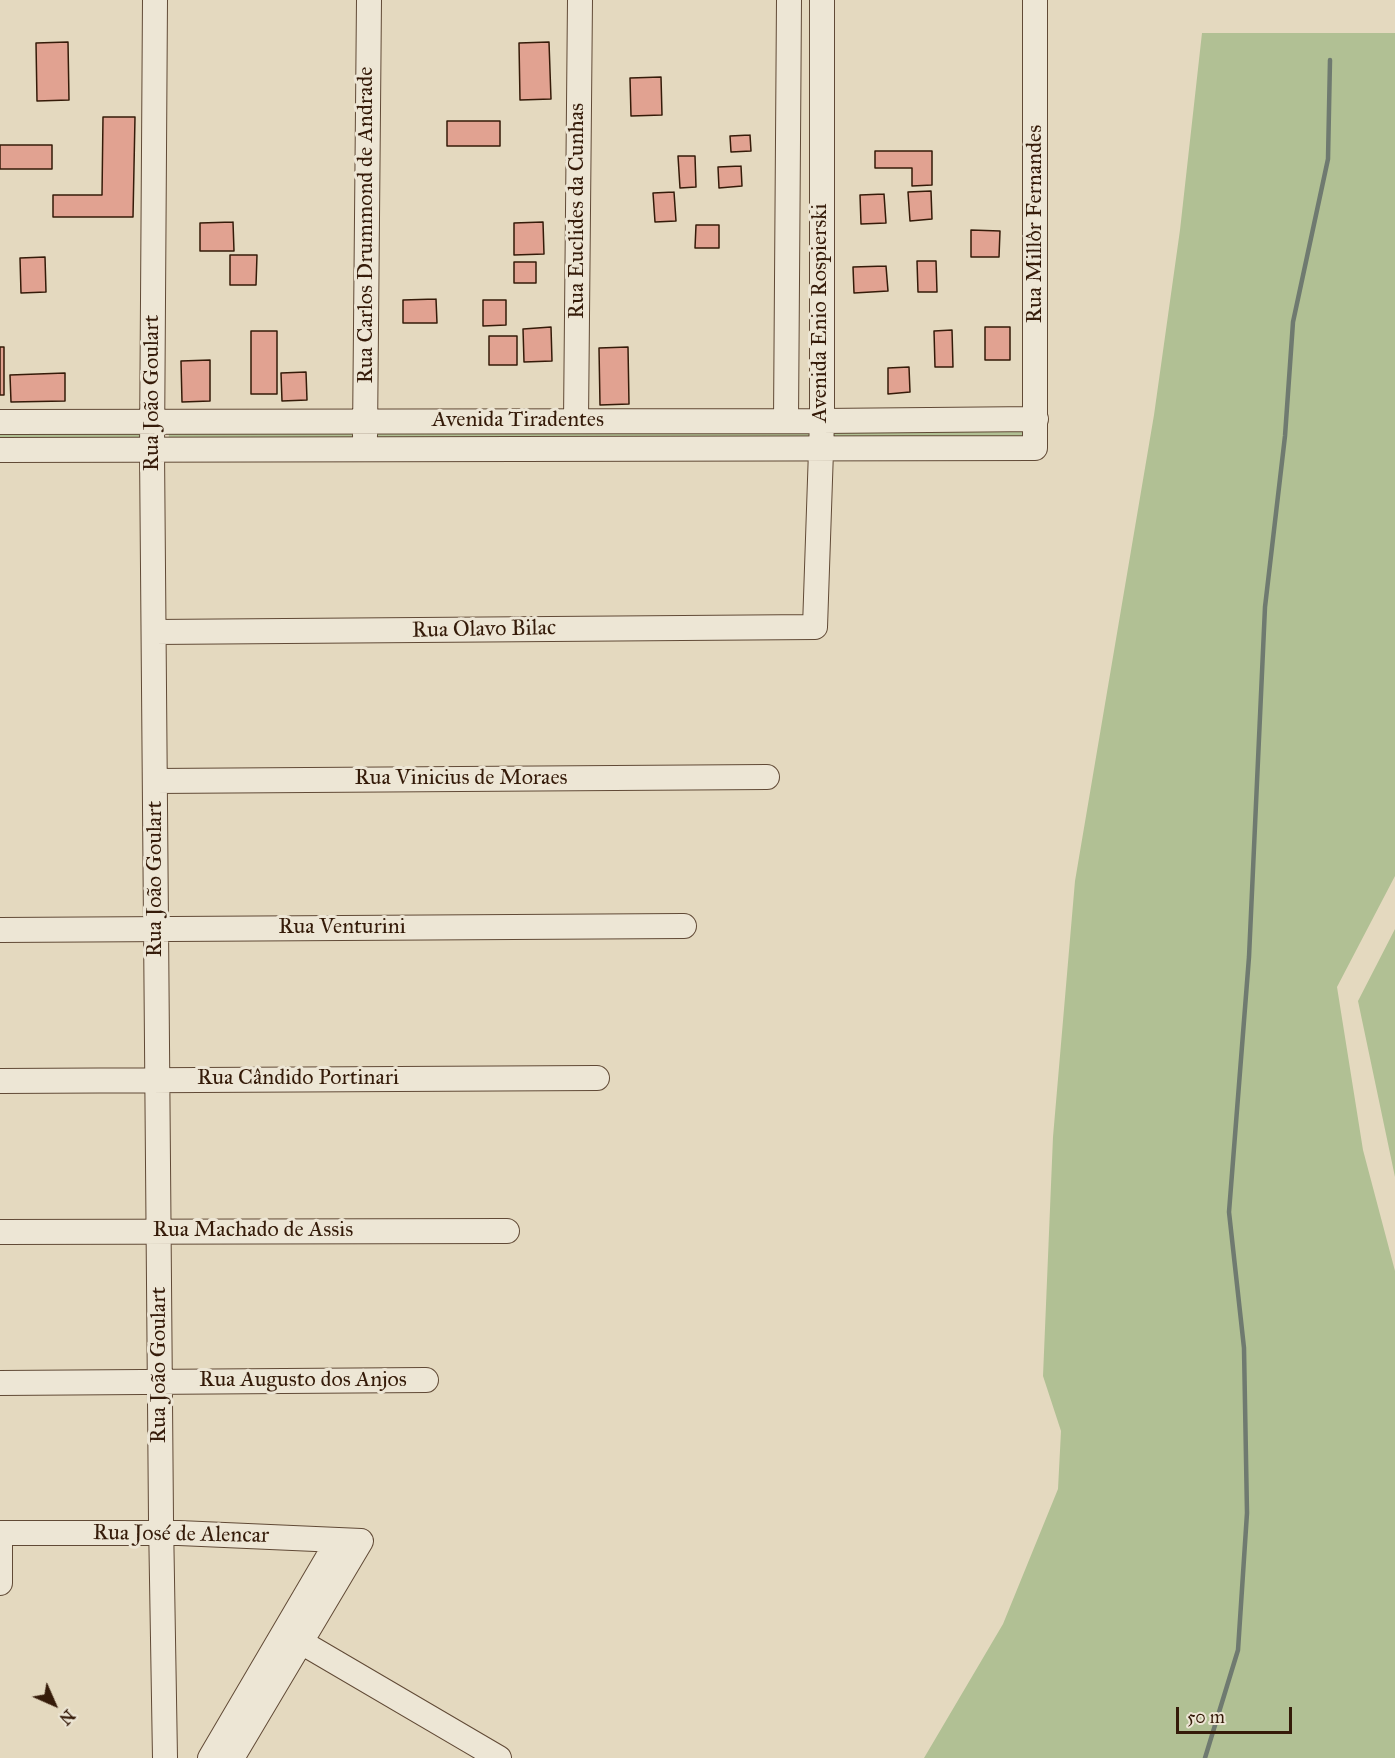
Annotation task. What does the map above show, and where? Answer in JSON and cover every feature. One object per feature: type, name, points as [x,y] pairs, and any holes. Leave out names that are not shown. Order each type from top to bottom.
[{"type":"street","name":"Rua João Goulart","points":[[155,0],[152,450],[165,1758]]},
{"type":"street","name":"Rua Carlos Drummond de Andrade","points":[[365,450],[369,0]]},
{"type":"street","name":"Rua Euclides da Cunhas","points":[[576,421],[580,0]]},
{"type":"street","name":"Avenida Enio Rospierski","points":[[786,421],[789,0]]},
{"type":"street","name":"Avenida Enio Rospierski","points":[[815,627],[822,421],[822,0]]},
{"type":"street","name":"Rua Millôr Fernandes","points":[[1035,0],[1035,448]]},
{"type":"street","name":"Avenida Tiradentes","points":[[0,422],[1036,419]]},
{"type":"street","name":"Avenida Tiradentes","points":[[0,450],[1035,448]]},
{"type":"street","name":"Rua Olavo Bilac","points":[[154,633],[815,627]]},
{"type":"street","name":"Rua Vinicius de Moraes","points":[[155,781],[767,777]]},
{"type":"street","name":"Rua Venturini","points":[[0,930],[684,926]]},
{"type":"street","name":"Rua Cândido Portinari","points":[[0,1081],[597,1078]]},
{"type":"street","name":"Rua Machado de Assis","points":[[0,1232],[507,1231]]},
{"type":"street","name":"Rua Augusto dos Anjos","points":[[0,1383],[426,1380]]},
{"type":"street","name":"Rua José de Alencar","points":[[0,1533],[161,1532],[350,1541]]},
{"type":"street","points":[[0,1533],[0,1583]]},
{"type":"street","points":[[232,1758],[302,1642],[350,1541]]},
{"type":"street","points":[[210,1758],[350,1541]]},
{"type":"street","points":[[302,1642],[499,1758]]},
{"type":"green space","points":[[1202,33],[1395,33],[1395,876],[1337,987],[1363,1150],[1395,1271],[1395,1758],[924,1758],[1003,1624],[1058,1489],[1061,1431],[1043,1376],[1053,1137],[1075,881],[1154,415],[1180,230]]},
{"type":"green space","points":[[1024,426],[1024,438],[827,438],[828,428]]},
{"type":"green space","points":[[814,428],[814,442],[373,445],[373,432]]},
{"type":"green space","points":[[0,432],[145,432],[145,446],[0,446]]},
{"type":"green space","points":[[169,433],[354,434],[354,446],[168,446]]},
{"type":"green space","points":[[1395,929],[1395,1177],[1358,1001]]},
{"type":"building","points":[[68,42],[69,100],[37,101],[36,43]]},
{"type":"building","points":[[549,42],[551,99],[520,100],[519,43]]},
{"type":"building","points":[[661,77],[662,115],[631,116],[630,78]]},
{"type":"building","points":[[103,117],[135,117],[133,217],[53,217],[53,195],[102,195]]},
{"type":"building","points":[[447,121],[500,121],[500,146],[447,146]]},
{"type":"building","points":[[750,135],[751,151],[731,152],[730,136]]},
{"type":"building","points":[[0,145],[52,145],[52,169],[0,169]]},
{"type":"building","points":[[875,151],[932,151],[932,185],[912,186],[912,168],[875,168]]},
{"type":"building","points":[[678,156],[695,156],[696,187],[680,188]]},
{"type":"building","points":[[741,166],[742,186],[719,188],[718,167]]},
{"type":"building","points":[[931,191],[932,219],[910,221],[908,192]]},
{"type":"building","points":[[674,192],[676,221],[655,222],[653,193]]},
{"type":"building","points":[[884,194],[886,223],[861,224],[860,195]]},
{"type":"building","points":[[233,222],[234,251],[200,251],[200,223]]},
{"type":"building","points":[[543,222],[544,254],[514,255],[514,223]]},
{"type":"building","points":[[696,225],[719,225],[719,248],[695,248]]},
{"type":"building","points":[[971,230],[1000,231],[999,257],[971,257]]},
{"type":"building","points":[[230,255],[257,255],[256,285],[230,285]]},
{"type":"building","points":[[45,257],[46,292],[21,293],[20,258]]},
{"type":"building","points":[[917,261],[936,261],[937,292],[918,292]]},
{"type":"building","points":[[514,262],[536,262],[536,283],[514,283]]},
{"type":"building","points":[[886,266],[888,291],[854,293],[853,267]]},
{"type":"building","points":[[436,299],[437,323],[403,323],[403,300]]},
{"type":"building","points":[[483,300],[506,300],[506,325],[483,326]]},
{"type":"building","points":[[551,327],[552,361],[524,362],[523,329]]},
{"type":"building","points":[[985,327],[1010,327],[1010,360],[985,360]]},
{"type":"building","points":[[952,330],[953,367],[935,367],[934,331]]},
{"type":"building","points":[[251,331],[277,331],[277,394],[251,394]]},
{"type":"building","points":[[489,336],[517,336],[517,365],[489,365]]},
{"type":"building","points":[[0,347],[4,347],[4,395],[0,395]]},
{"type":"building","points":[[628,347],[629,404],[600,405],[599,348]]},
{"type":"building","points":[[210,360],[210,401],[182,402],[181,361]]},
{"type":"building","points":[[909,367],[910,392],[888,394],[888,368]]},
{"type":"building","points":[[306,372],[307,400],[282,401],[281,373]]},
{"type":"building","points":[[65,373],[65,401],[11,402],[10,375]]},
{"type":"waterway","points":[[1205,1758],[1238,1650],[1247,1513],[1244,1348],[1229,1212],[1249,957],[1265,607],[1285,436],[1293,322],[1328,159],[1330,60]]}]
